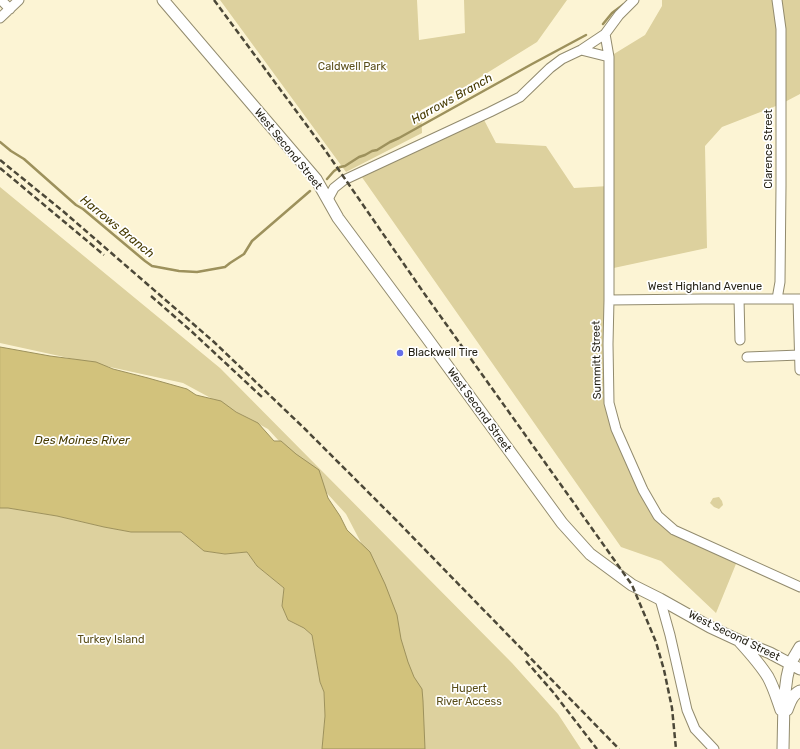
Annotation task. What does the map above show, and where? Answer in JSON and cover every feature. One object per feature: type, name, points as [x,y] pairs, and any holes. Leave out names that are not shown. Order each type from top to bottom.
[{"type":"main road","name":"West Second Street","points":[[166,1],[316,179],[343,224],[562,523],[590,554],[632,585],[660,598],[710,627],[770,653],[795,666]]},
{"type":"main road","points":[[738,640],[767,676],[773,687],[784,718]]},
{"type":"main road","points":[[783,749],[784,700],[800,647]]},
{"type":"main road","points":[[784,718],[790,700],[795,693],[800,691]]},
{"type":"street","points":[[1,0],[10,9]]},
{"type":"street","points":[[0,18],[19,0]]},
{"type":"street","points":[[328,199],[334,188],[344,180],[520,97],[556,63],[581,50],[605,34],[619,15],[634,0]]},
{"type":"street","name":"Clarence Street","points":[[777,0],[781,29],[781,156],[780,282],[777,299]]},
{"type":"street","name":"Summitt Street","points":[[605,34],[609,57],[608,344],[610,403],[616,429],[643,490],[658,516],[674,530],[800,587]]},
{"type":"street","points":[[581,50],[609,57]]},
{"type":"street","points":[[740,299],[740,340]]},
{"type":"street","points":[[799,299],[800,370]]},
{"type":"street","name":"West Highland Avenue","points":[[609,300],[799,299]]},
{"type":"street","points":[[747,357],[800,355]]},
{"type":"street","points":[[660,598],[687,710],[696,729],[714,749]]},
{"type":"green space","name":"Caldwell Park","points":[[220,0],[417,0],[419,40],[465,33],[464,0],[567,0],[537,42],[466,86],[421,110],[422,133],[346,172]]},
{"type":"green space","points":[[662,0],[800,0],[800,94],[781,104],[722,127],[705,146],[707,248],[609,269],[609,403],[643,490],[674,530],[738,559],[716,613],[661,561],[621,547],[359,173],[482,116],[496,143],[546,146],[574,188],[609,186],[609,57],[645,35],[662,6]]},
{"type":"green space","name":"Hupert River Access","points":[[0,187],[220,368],[512,663],[558,714],[581,749],[415,749],[379,577],[346,514],[268,429],[183,383],[0,343]]},
{"type":"green space","points":[[719,497],[723,505],[719,509],[710,503],[713,498]]},
{"type":"green space","name":"Turkey Island","points":[[0,508],[57,516],[131,532],[181,532],[204,551],[225,554],[247,552],[257,566],[284,588],[282,606],[288,620],[304,628],[312,635],[320,682],[324,692],[325,716],[322,749],[0,749]]},
{"type":"water","name":"Des Moines River","points":[[0,347],[96,362],[113,369],[187,389],[196,395],[221,401],[236,412],[258,423],[274,441],[281,441],[296,454],[319,470],[328,498],[347,530],[370,552],[397,615],[401,639],[408,662],[414,677],[422,689],[425,749],[322,749],[325,716],[324,692],[320,682],[312,635],[304,628],[288,620],[282,606],[284,588],[257,566],[247,552],[225,554],[204,551],[181,532],[131,532],[57,516],[0,508]]},
{"type":"waterway","name":"Harrows Branch","points":[[603,24],[612,13],[624,4]]},
{"type":"waterway","name":"Harrows Branch","points":[[327,179],[340,167],[377,150],[586,35]]},
{"type":"waterway","name":"Harrows Branch","points":[[0,142],[24,159],[76,205],[83,209],[145,261],[152,266],[179,271],[197,272],[225,267],[244,254],[252,241],[310,191]]},
{"type":"railway","points":[[214,0],[325,150],[426,296],[632,585],[656,642],[664,670],[672,708],[676,749]]},
{"type":"railway","points":[[0,160],[64,212],[214,342],[305,429],[397,521],[619,749]]},
{"type":"railway","points":[[0,168],[104,255]]},
{"type":"railway","points":[[151,296],[262,397]]},
{"type":"railway","points":[[526,661],[553,692],[597,749]]},
{"type":"place","name":"Blackwell Tire","points":[[400,353]]}]
